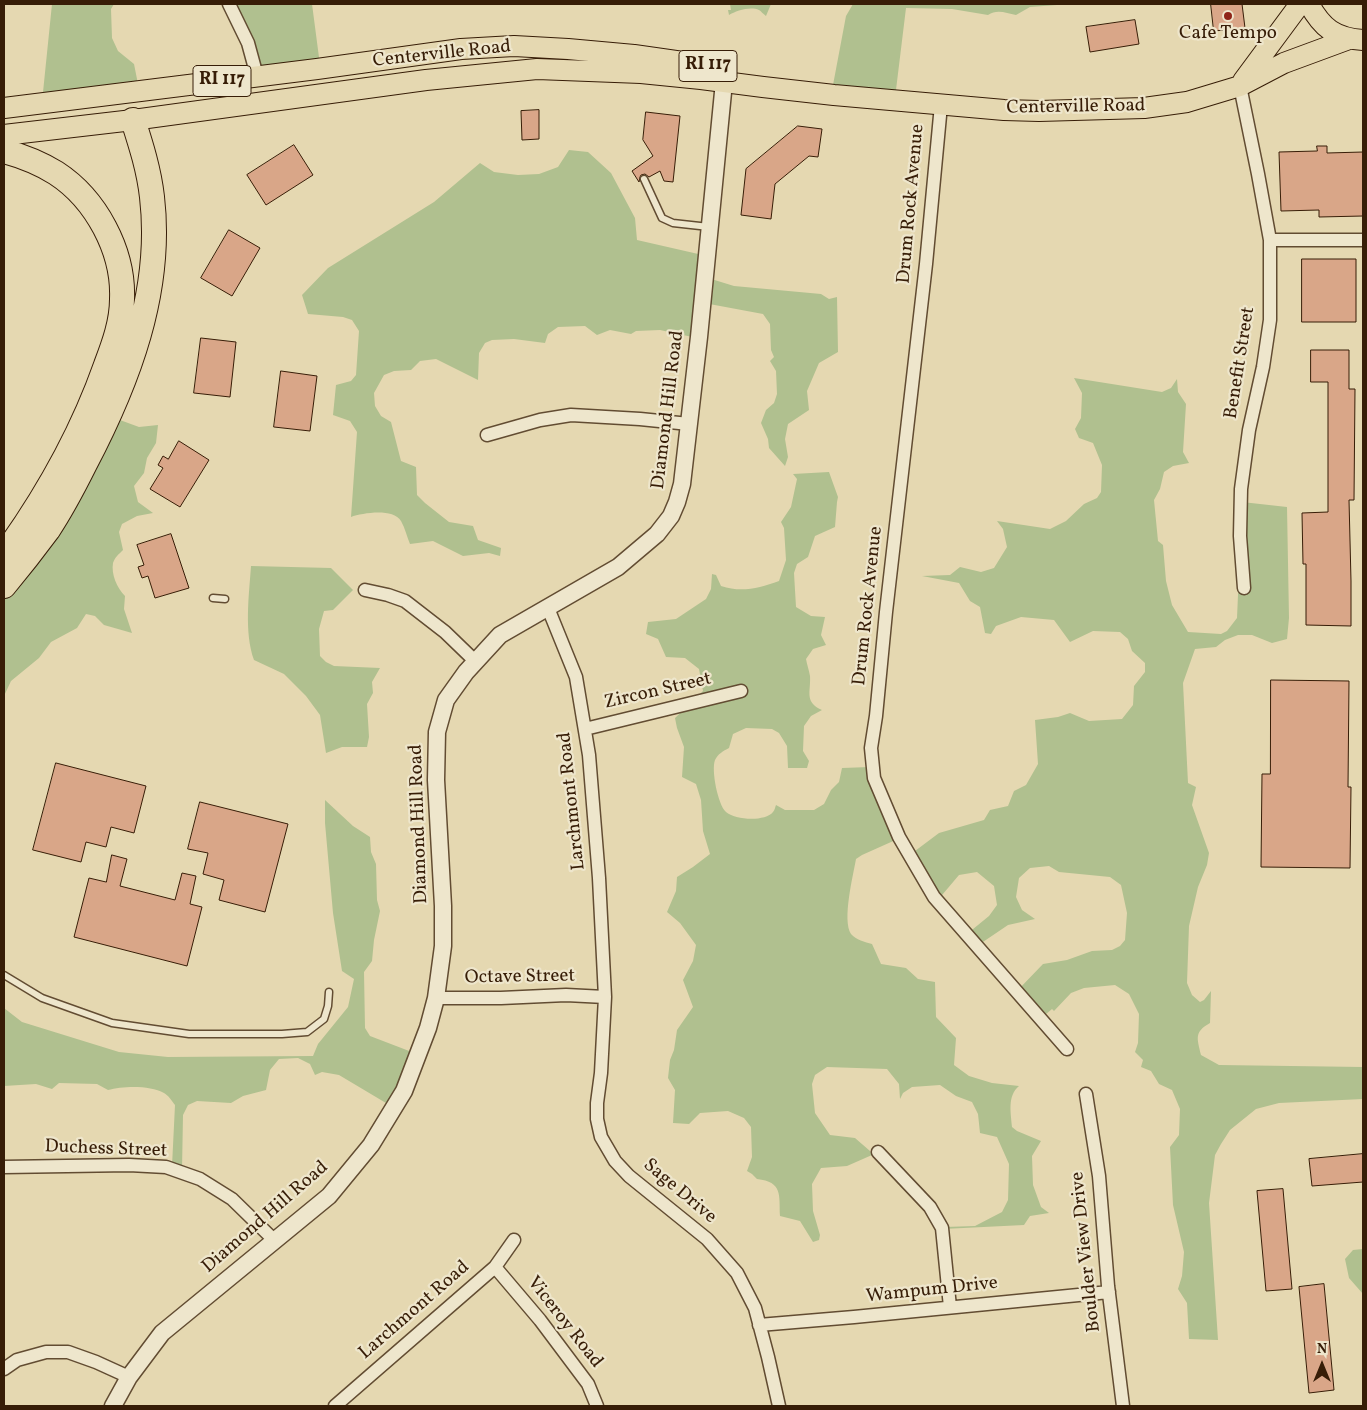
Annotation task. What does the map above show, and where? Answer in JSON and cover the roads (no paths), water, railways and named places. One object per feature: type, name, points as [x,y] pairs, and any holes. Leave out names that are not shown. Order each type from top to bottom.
[{"type":"highway","points":[[4,586],[48,529],[72,490],[112,410],[137,345],[150,290],[154,214],[148,172],[133,120]]},
{"type":"highway","points":[[4,151],[41,164],[57,174],[87,201],[108,233],[120,275],[122,299],[120,321],[98,390],[56,474],[4,555]]},
{"type":"main road","points":[[1240,86],[1300,4]]},
{"type":"main road","points":[[1309,4],[1318,20],[1332,32],[1360,40]]},
{"type":"main road","name":"Centerville Road","points":[[4,108],[461,49],[514,46],[634,55],[780,89],[909,102],[1039,111],[1144,108],[1187,102],[1240,86],[1284,63],[1360,40]]},
{"type":"main road","points":[[461,49],[469,76]]},
{"type":"main road","points":[[440,53],[446,78]]},
{"type":"main road","name":"Centerville Road","points":[[4,135],[133,120],[343,90],[537,69],[725,75]]},
{"type":"main road","points":[[114,94],[133,120]]},
{"type":"street","points":[[229,4],[248,43],[257,76]]},
{"type":"street","name":"Diamond Hill Road","points":[[113,1406],[129,1377],[162,1333],[328,1196],[371,1145],[404,1091],[428,1028],[436,998],[443,946],[443,906],[436,780],[437,732],[446,700],[475,661],[500,635],[618,567],[657,534],[671,516],[682,484],[725,75]]},
{"type":"street","name":"Benefit Street","points":[[1240,86],[1270,240],[1270,320],[1263,367],[1249,430],[1242,489],[1240,536],[1244,588]]},
{"type":"street","name":"Drum Rock Avenue","points":[[941,105],[926,264],[876,716],[870,748],[874,778],[899,837],[934,897],[1067,1049]]},
{"type":"street","points":[[1270,240],[1363,240]]},
{"type":"street","points":[[487,435],[540,420],[571,415],[689,424]]},
{"type":"street","points":[[365,590],[405,601],[445,632],[475,661]]},
{"type":"street","name":"Larchmont Road","points":[[548,608],[576,677],[589,755],[600,878],[605,997]]},
{"type":"street","name":"Zircon Street","points":[[585,729],[741,691]]},
{"type":"street","name":"Octave Street","points":[[436,998],[566,995],[605,997]]},
{"type":"street","name":"Sage Drive","points":[[605,997],[601,1073],[597,1103],[597,1119],[601,1137],[615,1161],[629,1176],[707,1239],[737,1273],[755,1308],[779,1406]]},
{"type":"street","name":"Boulder View Drive","points":[[1086,1094],[1099,1176],[1109,1292],[1123,1406]]},
{"type":"street","points":[[878,1152],[930,1207],[942,1228],[950,1307]]},
{"type":"street","name":"Duchess Street","points":[[4,1166],[129,1165],[166,1167],[200,1179],[232,1199],[274,1240]]},
{"type":"street","name":"Larchmont Road","points":[[335,1406],[495,1266],[514,1240]]},
{"type":"street","name":"Viceroy Road","points":[[495,1266],[540,1320],[588,1384],[597,1406]]},
{"type":"street","name":"Wampum Drive","points":[[759,1325],[1109,1292]]},
{"type":"street","points":[[4,1369],[17,1360],[46,1352],[68,1352],[129,1377]]},
{"type":"lane","points":[[644,179],[662,218],[673,223],[710,228]]},
{"type":"lane","points":[[213,598],[225,599]]},
{"type":"lane","points":[[4,975],[42,998],[112,1023],[189,1034],[282,1034],[307,1032],[324,1019],[328,1006],[328,992]]},
{"type":"place","name":"Cafe Tempo","points":[[1228,16]]}]
